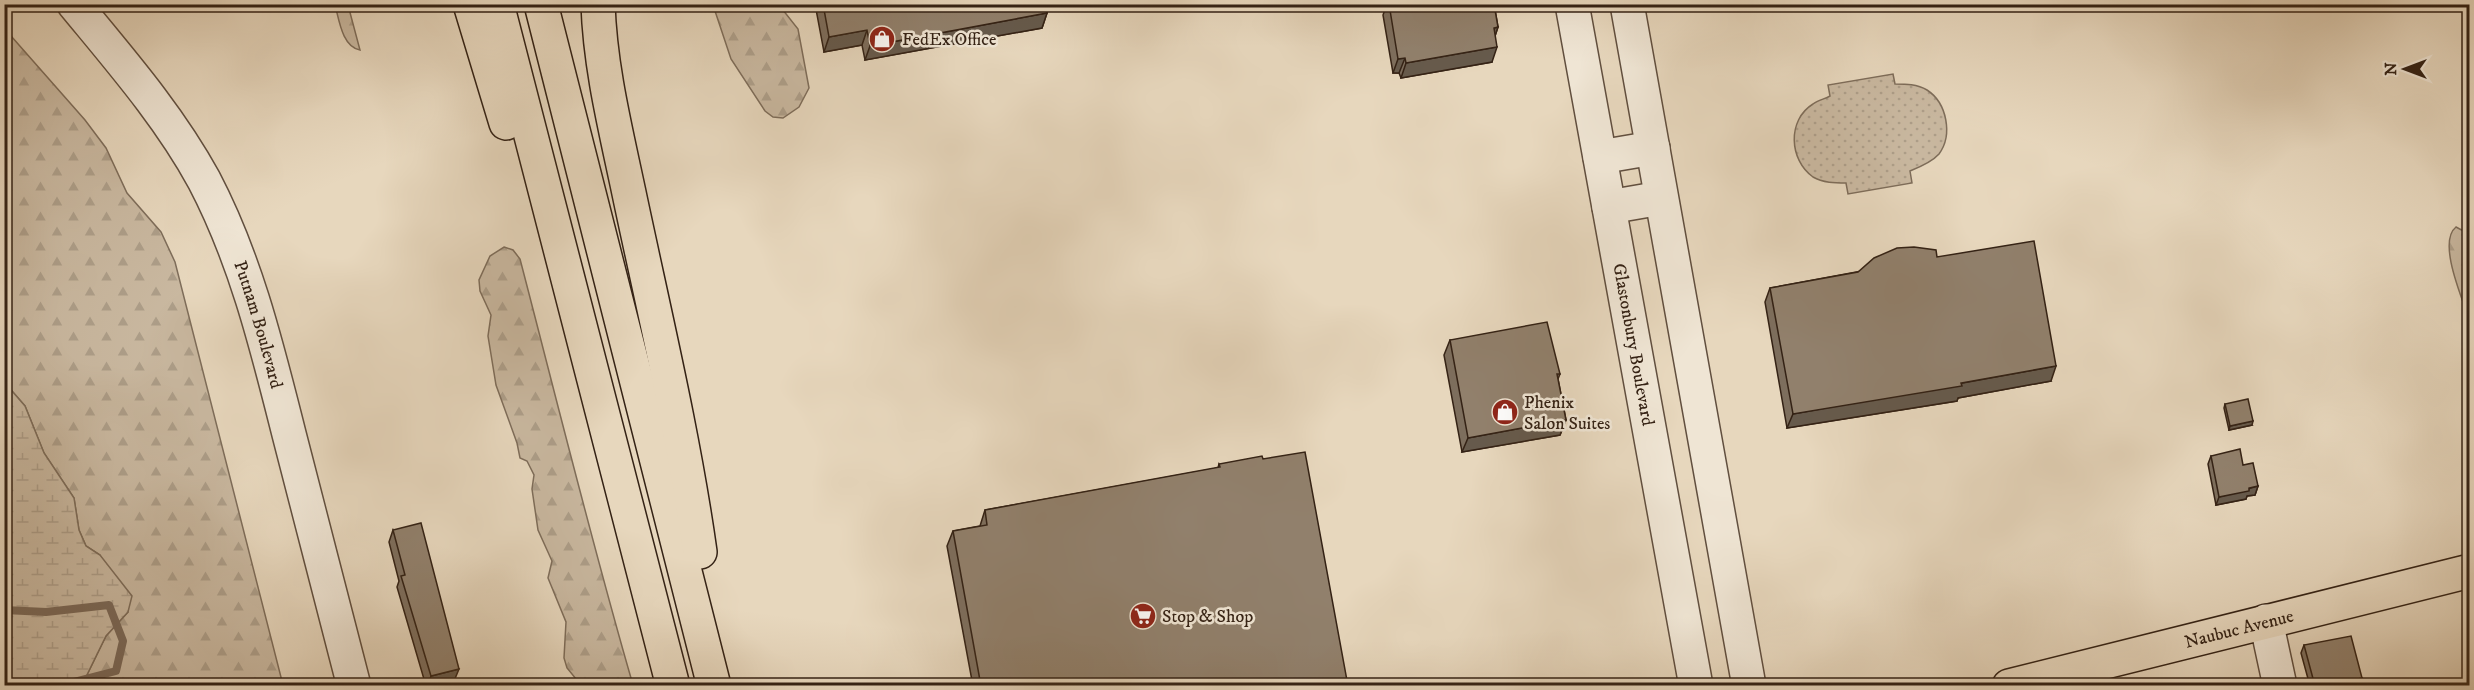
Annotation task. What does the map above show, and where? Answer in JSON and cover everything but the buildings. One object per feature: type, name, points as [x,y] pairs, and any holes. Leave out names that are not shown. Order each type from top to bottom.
[{"type":"main road","points":[[470,4],[506,123],[521,154],[544,187]]},
{"type":"main road","points":[[497,4],[673,686]]},
{"type":"main road","points":[[541,4],[714,686]]},
{"type":"main road","points":[[598,4],[603,57],[613,113],[697,533],[702,578],[699,626]]},
{"type":"main road","name":"Naubuc Avenue","points":[[2009,686],[2469,571]]},
{"type":"street","name":"Putnam Boulevard","points":[[74,4],[140,84],[174,131],[203,179],[229,233],[268,350],[354,686]]},
{"type":"street","name":"Glastonbury Boulevard","points":[[1572,4],[1696,686]]},
{"type":"street","points":[[1627,4],[1749,686]]},
{"type":"street","points":[[1600,158],[1653,148]]},
{"type":"street","points":[[1609,207],[1661,198]]},
{"type":"street","points":[[2266,621],[2280,686]]},
{"type":"green space","points":[[335,5],[348,5],[360,50],[349,44],[345,38]]},
{"type":"green space","points":[[713,5],[779,5],[798,29],[809,88],[799,107],[783,118],[773,117],[765,111],[731,59]]},
{"type":"green space","points":[[4,28],[85,120],[106,148],[127,193],[161,232],[175,262],[283,685],[82,685],[106,636],[128,612],[100,555],[86,546],[79,530],[74,498],[44,453],[25,406],[5,383]]},
{"type":"green space","points":[[1893,74],[1895,84],[1923,88],[1939,103],[1947,129],[1939,154],[1929,162],[1910,171],[1912,183],[1848,194],[1846,183],[1825,182],[1813,177],[1799,161],[1794,140],[1795,130],[1805,111],[1830,96],[1828,85]]},
{"type":"green space","points":[[2456,227],[2469,234],[2469,319],[2450,258],[2451,234]]},
{"type":"green space","points":[[504,247],[513,250],[520,259],[633,685],[581,685],[567,668],[564,658],[566,622],[548,578],[552,561],[538,530],[532,489],[534,475],[527,461],[520,458],[517,443],[496,385],[488,336],[491,315],[480,291],[479,280],[490,256]]},
{"type":"green space","points":[[5,383],[25,406],[44,453],[74,498],[79,530],[86,546],[100,555],[132,596],[128,612],[106,636],[82,685],[5,685]]},
{"type":"waterway","points":[[4,610],[46,612],[109,605],[123,641],[116,671],[58,686]]},
{"type":"place","name":"FedEx Office","points":[[882,39]]},
{"type":"place","name":"Phenix Salon Suites","points":[[1505,412]]},
{"type":"place","name":"Stop & Shop","points":[[1143,616]]}]
